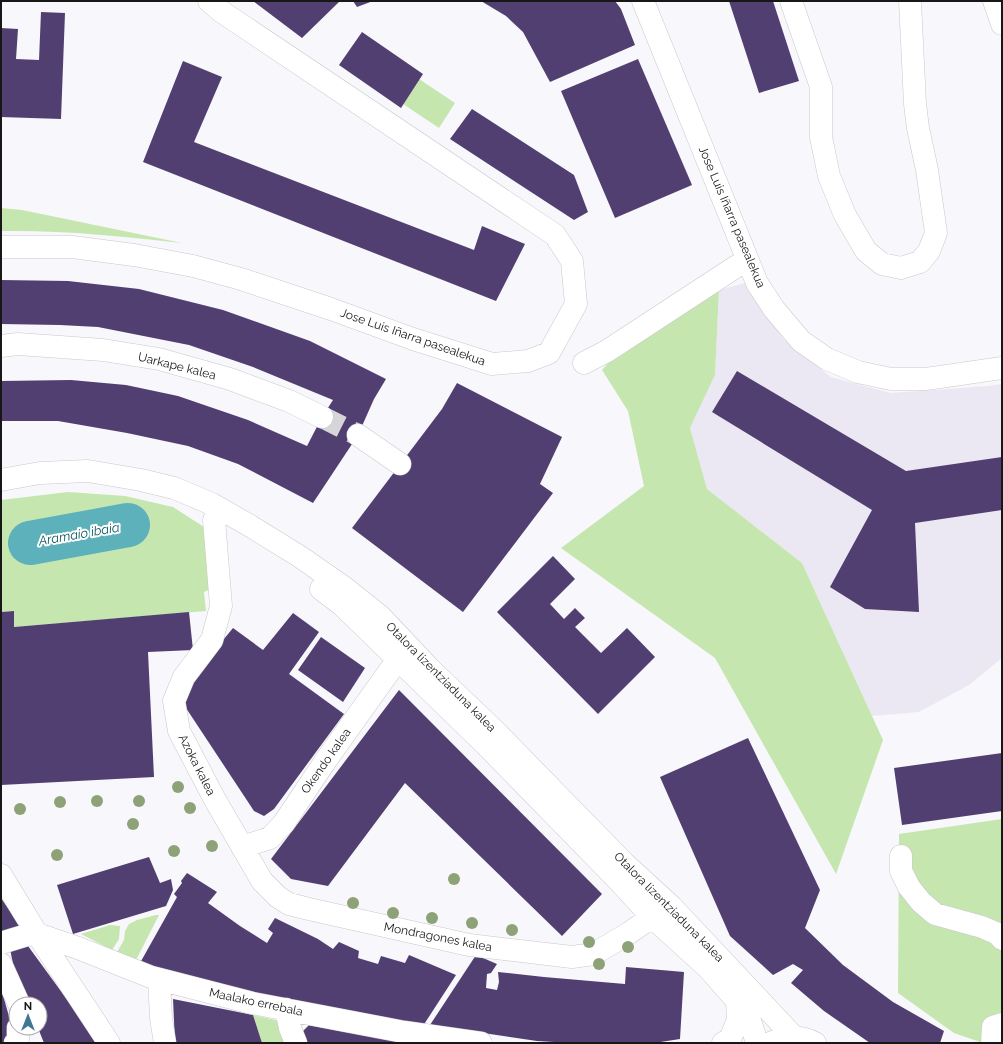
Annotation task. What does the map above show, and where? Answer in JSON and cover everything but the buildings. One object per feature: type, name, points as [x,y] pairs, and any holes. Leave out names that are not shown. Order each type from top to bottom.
[{"type":"street","name":"Jose Luis Iñarra pasealekua","points":[[1,247],[72,247],[134,255],[194,266],[241,279],[331,309],[413,339],[492,364],[528,361],[549,353],[576,304],[572,261],[555,235],[228,16],[209,1]]},
{"type":"street","name":"Jose Luis Iñarra pasealekua","points":[[643,1],[758,283],[774,309],[801,341],[827,359],[858,372],[891,379],[926,379],[1002,368]]},
{"type":"street","points":[[791,1],[821,87],[821,137],[829,176],[844,215],[866,251],[882,264],[901,268],[920,262],[929,251],[936,233],[927,170],[918,128],[915,104],[910,1]]},
{"type":"street","points":[[994,1],[1002,24]]},
{"type":"street","points":[[584,363],[607,351],[737,266]]},
{"type":"street","name":"Uarkape kalea","points":[[1,346],[18,344],[103,350],[159,359],[230,379],[288,401],[322,417]]},
{"type":"street","points":[[358,435],[400,464]]},
{"type":"street","name":"Otalora lizentziaduna kalea","points":[[1,480],[40,474],[88,471],[141,480],[174,488],[212,504],[252,526],[345,588],[380,616],[430,669],[494,730],[624,863],[671,906],[794,1037]]},
{"type":"street","name":"Otalora lizentziaduna kalea","points":[[1,493],[46,485],[91,484],[142,491],[184,506],[214,520],[242,536],[296,571],[342,605],[501,760],[652,917],[707,967],[748,1014],[757,1043]]},
{"type":"street","name":"Azoka kalea","points":[[214,520],[221,606],[212,640],[184,677],[174,701],[179,731],[214,798],[242,847]]},
{"type":"street","name":"Okendo kalea","points":[[242,847],[270,838],[284,824],[324,763],[398,659]]},
{"type":"street","name":"Mondragones kalea","points":[[242,847],[262,881],[278,897],[289,904],[468,945],[572,957],[594,954],[652,917]]},
{"type":"street","points":[[901,856],[901,871],[909,887],[921,902],[934,914],[982,927],[998,934],[1002,939]]},
{"type":"street","points":[[1,875],[37,934],[109,1043]]},
{"type":"street","points":[[1,943],[27,935],[37,934]]},
{"type":"street","name":"Maalako errebala","points":[[37,934],[78,948],[151,977],[252,1003],[404,1032],[482,1043]]},
{"type":"street","points":[[1,964],[15,996]]},
{"type":"street","points":[[159,979],[161,1018],[165,1043]]},
{"type":"street","points":[[723,1043],[730,1039],[738,1020],[737,1000]]},
{"type":"street","points":[[286,1009],[290,1028],[296,1043]]},
{"type":"street","points":[[992,1043],[993,1027],[1002,1024]]},
{"type":"street","points":[[770,1043],[781,1038],[794,1037],[807,1039],[815,1043]]},
{"type":"shaded area","points":[[745,283],[784,340],[831,377],[891,393],[1002,384],[1002,658],[969,685],[919,712],[872,716],[802,563],[707,489],[690,428],[715,375],[719,290]]},
{"type":"green space","points":[[419,79],[455,103],[439,128],[403,104]]},
{"type":"green space","points":[[1,208],[22,210],[182,243],[92,234],[46,231],[1,231]]},
{"type":"green space","points":[[719,290],[715,375],[690,428],[707,489],[802,563],[883,740],[836,874],[715,658],[561,548],[644,486],[628,411],[602,370],[637,330]]},
{"type":"green space","points":[[68,492],[125,496],[173,507],[204,527],[211,589],[204,592],[206,611],[14,627],[14,611],[1,612],[1,500]]},
{"type":"green space","points":[[1002,819],[1002,1043],[983,1043],[954,1033],[898,993],[899,834]]},
{"type":"green space","points":[[159,915],[136,960],[117,952],[124,940],[125,931],[129,924],[137,920]]},
{"type":"green space","points":[[110,925],[120,926],[119,939],[112,950],[81,934]]},
{"type":"green space","points":[[253,1015],[280,1021],[287,1043],[262,1043]]},
{"type":"waterway","name":"Aramaio ibaia","points":[[30,543],[128,525]]},
{"type":"tunnel","points":[[322,417],[358,435]]}]
